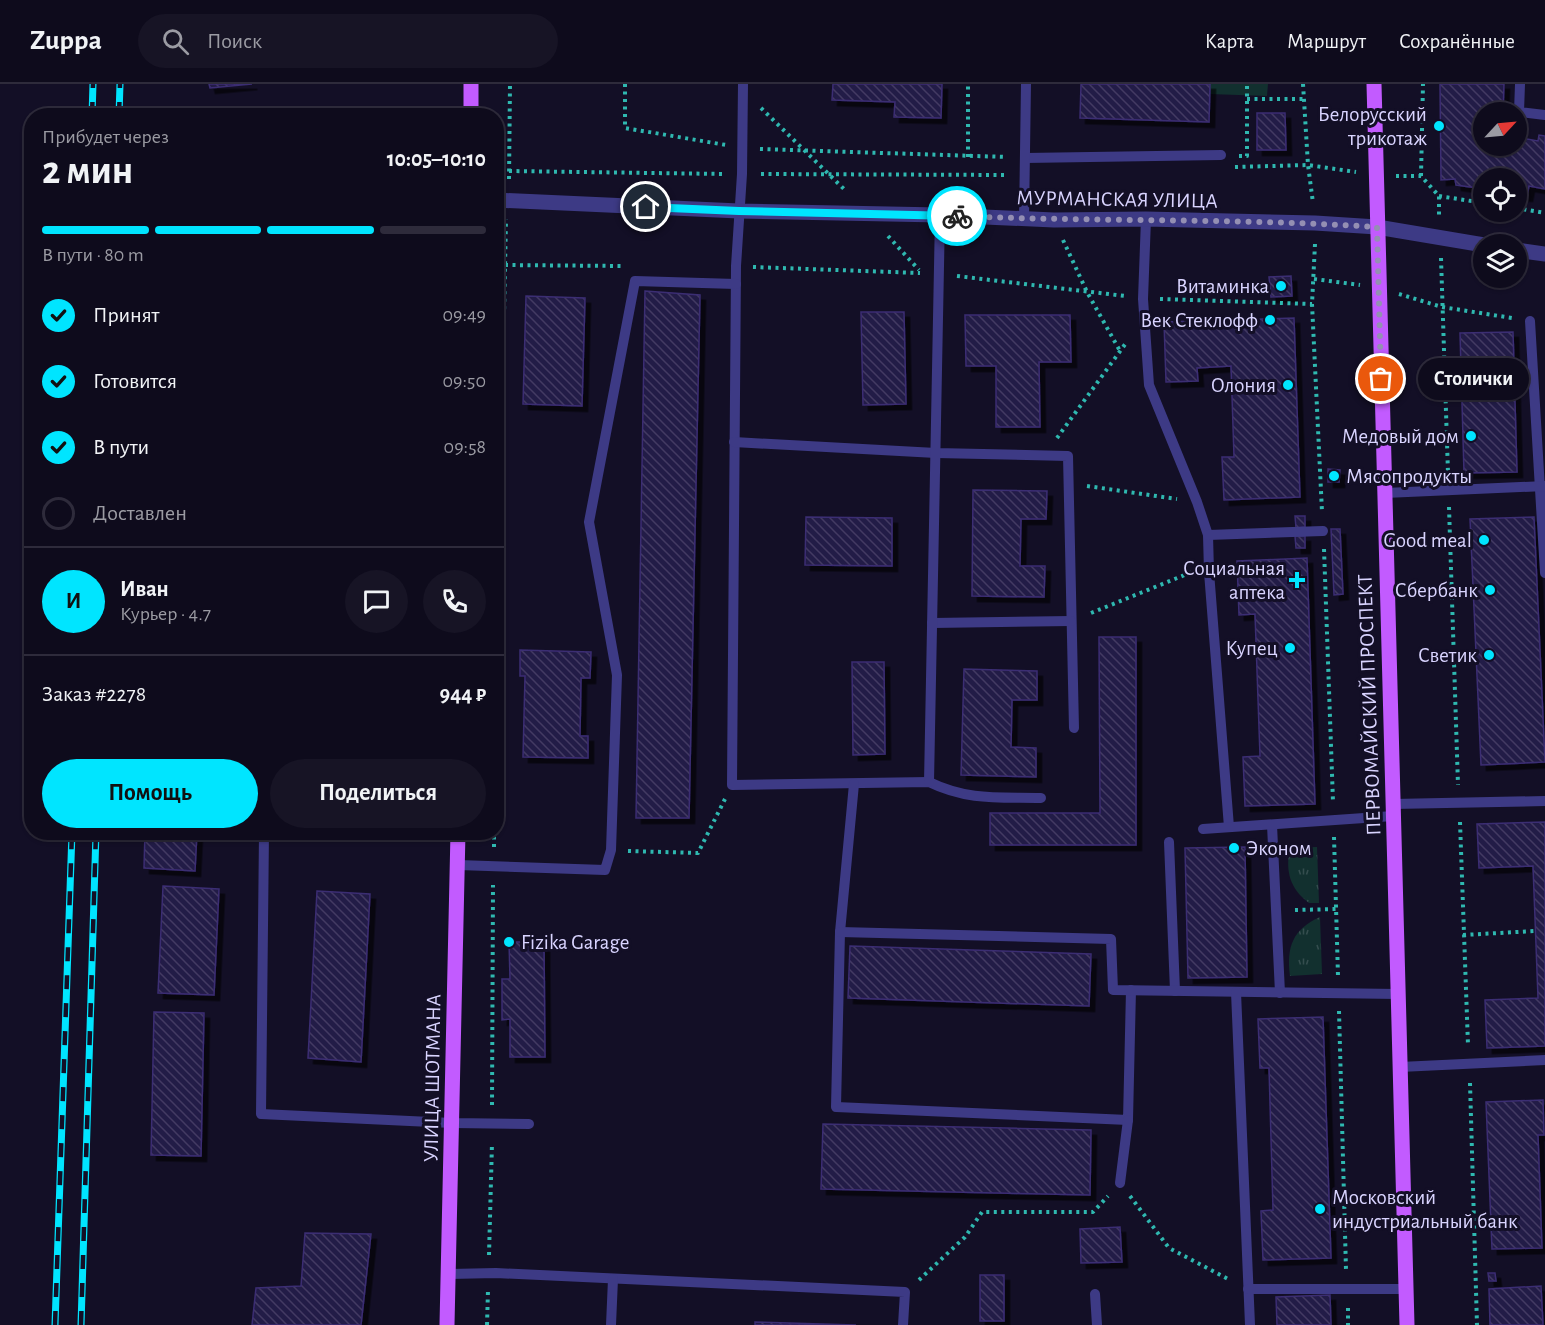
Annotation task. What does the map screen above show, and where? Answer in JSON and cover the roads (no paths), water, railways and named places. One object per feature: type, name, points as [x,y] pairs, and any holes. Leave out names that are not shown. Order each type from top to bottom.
[{"type":"main road","points":[[471,84],[471,108]]},
{"type":"main road","name":"ПЕРВОМАЙСКИЙ ПРОСПЕКТ","points":[[1374,84],[1407,1325]]},
{"type":"main road","name":"УЛИЦА ШОТМАНА","points":[[447,1325],[450,1274],[458,840]]},
{"type":"street","name":"МУРМАНСКАЯ УЛИЦА","points":[[504,200],[739,211],[1054,220],[1146,219],[1315,223],[1377,227],[1473,242]]},
{"type":"street","points":[[1527,252],[1545,254]]},
{"type":"lane","points":[[1024,219],[1026,84]]},
{"type":"lane","points":[[1520,84],[1519,112],[1545,115]]},
{"type":"lane","points":[[743,87],[742,174],[736,266],[732,785],[929,782],[943,789],[972,797],[1041,798]]},
{"type":"lane","points":[[1025,158],[1221,155]]},
{"type":"lane","points":[[929,782],[940,215]]},
{"type":"lane","points":[[1146,219],[1143,299],[1149,385],[1197,502],[1208,535],[1229,827]]},
{"type":"lane","points":[[458,865],[605,870],[611,850],[617,675],[589,522],[635,281],[736,284]]},
{"type":"lane","points":[[1530,321],[1543,486],[1545,573]]},
{"type":"lane","points":[[734,442],[936,453],[1068,456],[1074,728]]},
{"type":"lane","points":[[1385,493],[1543,486]]},
{"type":"lane","points":[[1208,535],[1323,531]]},
{"type":"lane","points":[[932,623],[1071,621]]},
{"type":"lane","points":[[854,784],[840,932],[836,1107],[1128,1120]]},
{"type":"lane","points":[[1203,829],[1333,821],[1393,810],[1459,803],[1545,801]]},
{"type":"lane","points":[[1272,825],[1280,993]]},
{"type":"lane","points":[[264,840],[261,1114],[452,1124],[529,1124]]},
{"type":"lane","points":[[1169,842],[1175,991]]},
{"type":"lane","points":[[840,932],[1111,939],[1113,990],[1398,994]]},
{"type":"lane","points":[[1120,1183],[1128,1120],[1131,990]]},
{"type":"lane","points":[[1236,992],[1250,1325]]},
{"type":"lane","points":[[1400,1067],[1545,1060]]},
{"type":"lane","points":[[450,1274],[496,1274],[905,1292],[903,1325]]},
{"type":"lane","points":[[611,1325],[612,1279]]},
{"type":"lane","points":[[1248,1289],[1406,1289]]},
{"type":"lane","points":[[1095,1294],[1096,1325]]},
{"type":"railway","points":[[92,108],[93,84]]},
{"type":"railway","points":[[119,108],[120,84]]},
{"type":"railway","points":[[55,1325],[72,840]]},
{"type":"railway","points":[[81,1325],[96,840]]},
{"type":"place","name":"Белорусский трикотаж","points":[[1439,126]]},
{"type":"place","name":"Витаминка","points":[[1281,286]]},
{"type":"place","name":"Век Стеклофф","points":[[1270,320]]},
{"type":"place","name":"Столички","points":[[1381,379]]},
{"type":"place","name":"Олония","points":[[1288,385]]},
{"type":"place","name":"Медовый дом","points":[[1471,436]]},
{"type":"place","name":"Мясопродукты","points":[[1334,476]]},
{"type":"place","name":"Good meal","points":[[1484,540]]},
{"type":"place","name":"Социальная аптека","points":[[1297,580]]},
{"type":"place","name":"Сбербанк","points":[[1490,590]]},
{"type":"place","name":"Купец","points":[[1290,648]]},
{"type":"place","name":"Светик","points":[[1489,655]]},
{"type":"place","name":"Эконом","points":[[1234,848]]},
{"type":"place","name":"Fizika Garage","points":[[509,942]]},
{"type":"place","name":"Московский индустриальный банк","points":[[1320,1209]]}]
